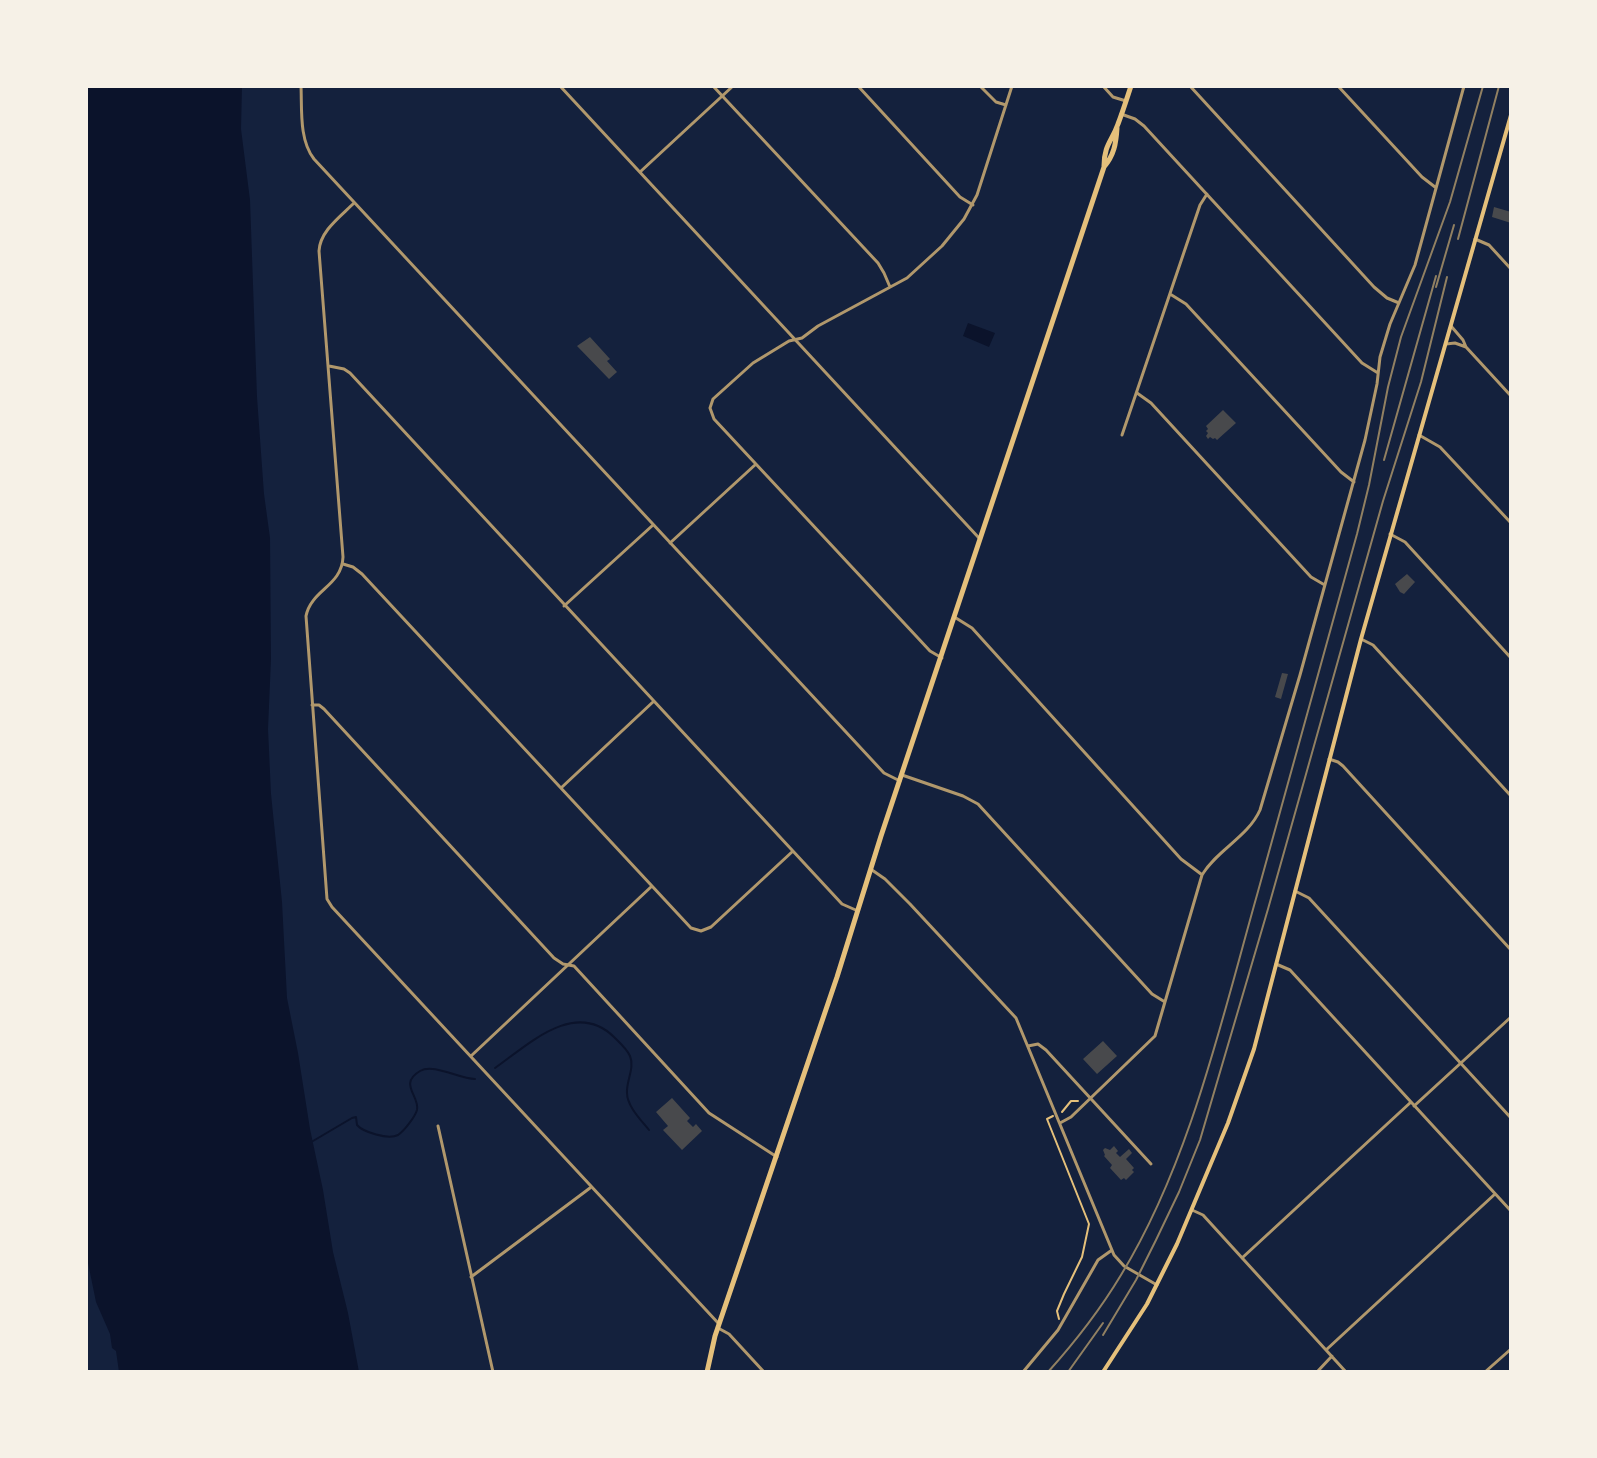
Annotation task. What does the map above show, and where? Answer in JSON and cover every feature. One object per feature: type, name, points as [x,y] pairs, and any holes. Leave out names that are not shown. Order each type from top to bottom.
[{"type":"main road","points":[[707,1372],[718,1326],[777,1157],[1104,167],[1109,139],[1117,128],[1131,86]]},
{"type":"main road","points":[[1103,1372],[1157,1285],[1192,1210],[1254,1049],[1361,639],[1511,115]]},
{"type":"street","points":[[301,86],[303,128],[308,151],[884,773],[963,796],[978,804],[1152,994],[1165,1002]]},
{"type":"street","points":[[560,86],[980,540]]},
{"type":"street","points":[[713,86],[878,263],[890,287]]},
{"type":"street","points":[[640,172],[733,86]]},
{"type":"street","points":[[858,86],[960,197],[973,205]]},
{"type":"street","points":[[980,86],[996,102],[1006,105]]},
{"type":"street","points":[[942,658],[930,651],[714,419],[710,411],[711,402],[753,363],[913,273],[942,246],[973,205],[1012,86]]},
{"type":"street","points":[[1103,86],[1113,97],[1126,101]]},
{"type":"street","points":[[1190,86],[1374,287],[1399,303]]},
{"type":"street","points":[[1339,86],[1422,177],[1436,188]]},
{"type":"street","points":[[1060,1123],[1067,1120],[1152,1041],[1202,875],[1210,863],[1250,826],[1260,810],[1354,482],[1387,334],[1415,265],[1464,86]]},
{"type":"street","points":[[1121,114],[1141,123],[1362,363],[1378,373]]},
{"type":"street","points":[[1122,435],[1200,205],[1207,194]]},
{"type":"street","points":[[354,203],[327,231],[320,244],[343,564],[337,577],[306,611],[328,902],[718,1326],[764,1372]]},
{"type":"street","points":[[1475,239],[1489,245],[1511,269]]},
{"type":"street","points":[[1170,294],[1186,304],[1341,472],[1354,482]]},
{"type":"street","points":[[1451,325],[1466,347],[1511,396]]},
{"type":"street","points":[[1445,344],[1455,343],[1466,347]]},
{"type":"street","points":[[328,365],[350,373],[844,906],[858,911]]},
{"type":"street","points":[[1137,393],[1151,403],[1311,577],[1325,585]]},
{"type":"street","points":[[1419,435],[1440,447],[1511,523]]},
{"type":"street","points":[[670,543],[756,464]]},
{"type":"street","points":[[564,606],[653,525]]},
{"type":"street","points":[[1390,534],[1410,547],[1511,658]]},
{"type":"street","points":[[343,564],[362,574],[695,930],[701,931],[714,924],[793,851]]},
{"type":"street","points":[[956,618],[972,628],[1181,859],[1202,875]]},
{"type":"street","points":[[1361,639],[1373,645],[1511,796]]},
{"type":"street","points":[[561,788],[654,701]]},
{"type":"street","points":[[312,705],[324,709],[554,958],[574,966],[709,1113],[777,1157]]},
{"type":"street","points":[[1329,759],[1343,766],[1511,950]]},
{"type":"street","points":[[871,869],[891,884],[1019,1024],[1112,1250],[1121,1264],[1157,1285]]},
{"type":"street","points":[[470,1056],[652,886]]},
{"type":"street","points":[[1295,891],[1309,898],[1511,1118]]},
{"type":"street","points":[[1276,964],[1290,970],[1511,1211]]},
{"type":"street","points":[[1242,1258],[1511,1017]]},
{"type":"street","points":[[1028,1046],[1036,1043],[1042,1046],[1151,1164]]},
{"type":"street","points":[[438,1126],[493,1372]]},
{"type":"street","points":[[471,1277],[591,1187]]},
{"type":"street","points":[[1326,1350],[1495,1194]]},
{"type":"street","points":[[1192,1210],[1202,1214],[1346,1372]]},
{"type":"street","points":[[1023,1372],[1064,1322],[1096,1263],[1112,1250]]},
{"type":"street","points":[[1485,1372],[1511,1349]]},
{"type":"street","points":[[1317,1372],[1332,1356]]},
{"type":"path","points":[[1062,1112],[1073,1100],[1083,1105]]},
{"type":"path","points":[[1052,1116],[1047,1119],[1089,1224],[1082,1257],[1057,1311],[1064,1322]]},
{"type":"water","points":[[86,86],[242,86],[241,129],[250,200],[257,397],[270,538],[268,729],[271,794],[282,902],[287,998],[333,1252],[359,1372],[119,1372],[116,1351],[112,1348],[110,1334],[96,1302],[86,1253]]},
{"type":"water","points":[[968,323],[995,333],[989,347],[963,336]]},
{"type":"building","points":[[1494,207],[1511,212],[1511,223],[1492,217]]},
{"type":"building","points":[[590,337],[617,372],[609,379],[577,346]]},
{"type":"building","points":[[1223,410],[1236,423],[1217,440],[1208,439],[1206,426]]},
{"type":"building","points":[[1407,574],[1415,582],[1404,594],[1395,584]]},
{"type":"building","points":[[1282,673],[1288,674],[1281,699],[1275,697]]},
{"type":"building","points":[[1103,1041],[1117,1056],[1097,1074],[1083,1059]]},
{"type":"building","points":[[672,1098],[690,1118],[687,1121],[693,1127],[696,1124],[702,1131],[682,1150],[663,1130],[668,1126],[656,1112]]},
{"type":"building","points":[[1114,1146],[1120,1157],[1129,1149],[1132,1153],[1126,1159],[1134,1172],[1126,1180],[1121,1180],[1110,1168],[1112,1165],[1104,1156],[1105,1148],[1110,1150]]},
{"type":"waterway","points":[[495,1068],[553,1029],[584,1022],[599,1026],[614,1037],[630,1056],[629,1103],[649,1130]]},
{"type":"waterway","points":[[313,1141],[356,1117],[357,1125],[370,1133],[388,1137],[398,1135],[417,1110],[410,1085],[420,1071],[439,1070],[475,1079]]},
{"type":"railway","points":[[1048,1372],[1105,1301],[1121,1275],[1145,1231],[1185,1139],[1230,992],[1357,534],[1401,337],[1450,202],[1483,86]]},
{"type":"railway","points":[[1458,239],[1499,86]]},
{"type":"railway","points":[[1436,287],[1454,225]]},
{"type":"railway","points":[[1384,460],[1436,276]]},
{"type":"railway","points":[[1103,1335],[1156,1240],[1200,1140],[1383,501],[1421,382],[1447,277]]},
{"type":"railway","points":[[1068,1372],[1103,1323]]}]
